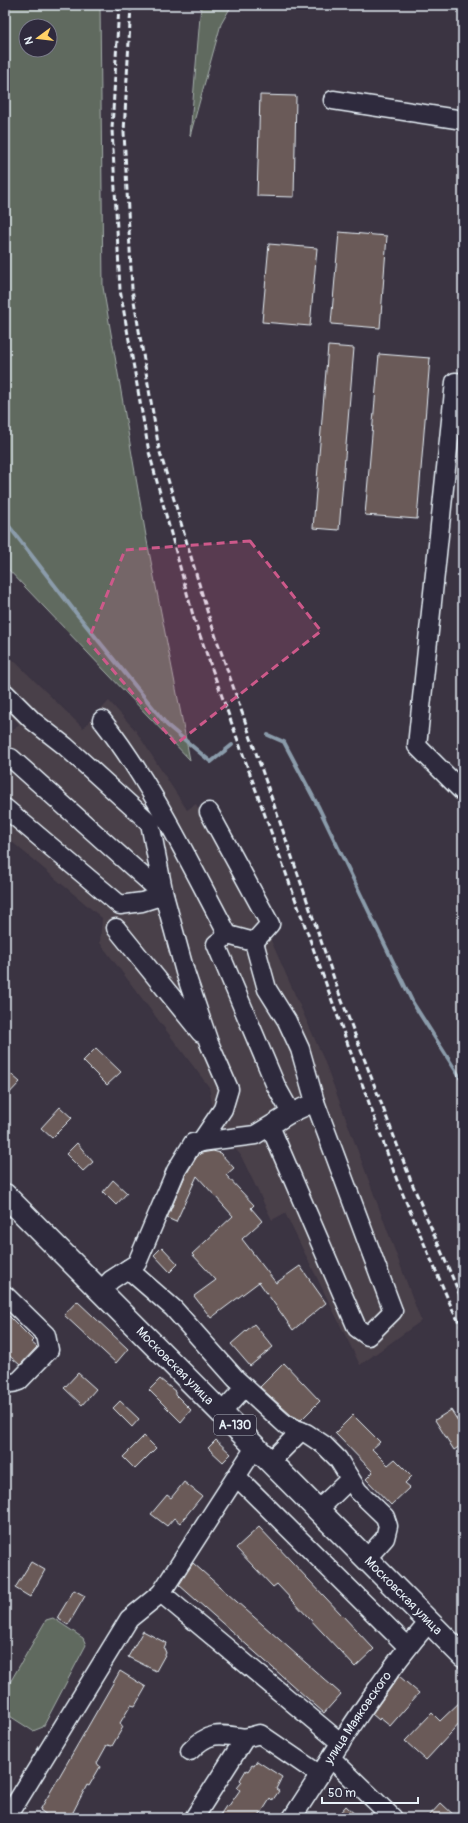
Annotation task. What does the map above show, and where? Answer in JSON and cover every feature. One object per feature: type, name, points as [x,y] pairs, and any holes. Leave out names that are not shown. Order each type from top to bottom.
[{"type":"main road","name":"Московская улица","points":[[6,1199],[101,1291],[319,1509],[463,1656]]},
{"type":"street","points":[[333,100],[463,120]]},
{"type":"street","points":[[463,383],[455,382],[417,746],[463,792]]},
{"type":"street","points":[[5,694],[33,721],[65,746],[132,807],[158,821]]},
{"type":"street","points":[[102,720],[118,741],[145,785],[158,821],[228,935],[254,942]]},
{"type":"street","points":[[5,757],[11,758],[164,895]]},
{"type":"street","points":[[132,807],[145,785]]},
{"type":"street","points":[[5,808],[120,905],[142,902],[164,895]]},
{"type":"street","points":[[209,812],[270,924],[254,942]]},
{"type":"street","points":[[158,821],[164,895],[185,972],[209,1043],[229,1089],[223,1109],[200,1142]]},
{"type":"street","points":[[116,928],[209,1043]]},
{"type":"street","points":[[228,935],[216,944],[276,1086],[292,1113]]},
{"type":"street","points":[[254,942],[267,989],[287,1021],[300,1049],[315,1102],[393,1311],[368,1336],[358,1328],[270,1126]]},
{"type":"street","points":[[101,1291],[111,1280],[137,1263],[185,1154],[193,1143],[255,1135],[292,1113],[315,1102]]},
{"type":"street","points":[[128,1269],[173,1308],[244,1388],[286,1425],[301,1431],[324,1445],[338,1459],[358,1491],[385,1517],[388,1526],[384,1538],[367,1558]]},
{"type":"street","points":[[5,1295],[46,1335],[49,1350],[19,1381],[7,1383],[5,1380]]},
{"type":"street","points":[[222,1412],[244,1388]]},
{"type":"street","points":[[7,1818],[129,1619],[160,1593],[237,1477],[263,1454],[301,1431]]},
{"type":"street","points":[[237,1477],[407,1646]]},
{"type":"street","points":[[319,1509],[350,1479]]},
{"type":"street","points":[[160,1593],[341,1743]]},
{"type":"street","name":"улица Маяковского","points":[[292,1818],[407,1646],[429,1622]]},
{"type":"street","points":[[190,1751],[200,1740],[220,1734],[245,1738],[260,1734],[320,1776]]},
{"type":"street","points":[[194,1818],[245,1738]]},
{"type":"street","points":[[331,1758],[393,1818]]},
{"type":"highlighted area","points":[[250,541],[321,631],[176,744],[88,641],[125,550]]},
{"type":"shaded area","points":[[5,652],[83,728],[109,701],[136,731],[187,810],[196,804],[265,927],[324,1060],[421,1321],[360,1365],[285,1213],[272,1220],[240,1154],[217,1130],[209,1087],[100,943],[102,918],[5,836],[5,739],[19,724],[5,710]]},
{"type":"green space","points":[[5,5],[100,5],[103,287],[146,536],[190,760],[5,566]]},
{"type":"green space","points":[[201,5],[232,5],[221,24],[190,136]]},
{"type":"green space","points":[[53,1618],[83,1638],[86,1645],[43,1727],[33,1731],[5,1713],[5,1691],[46,1620]]},
{"type":"building","points":[[260,95],[296,96],[294,197],[257,196]]},
{"type":"building","points":[[339,232],[387,236],[380,328],[331,324]]},
{"type":"building","points":[[269,244],[317,248],[310,326],[262,322]]},
{"type":"building","points":[[328,346],[354,348],[339,530],[313,528]]},
{"type":"building","points":[[379,354],[430,358],[417,519],[365,515]]},
{"type":"building","points":[[96,1048],[121,1072],[107,1085],[83,1061]]},
{"type":"building","points":[[5,1069],[20,1082],[5,1098]]},
{"type":"building","points":[[60,1107],[72,1118],[52,1138],[41,1128]]},
{"type":"building","points":[[77,1143],[93,1162],[83,1171],[66,1154]]},
{"type":"building","points":[[213,1151],[220,1153],[234,1168],[226,1175],[254,1205],[251,1208],[262,1221],[242,1239],[276,1283],[300,1266],[326,1303],[293,1330],[259,1282],[211,1318],[194,1296],[216,1280],[192,1254],[233,1216],[197,1176],[176,1222],[167,1218],[185,1176],[196,1158],[201,1153]]},
{"type":"building","points":[[113,1180],[127,1193],[116,1205],[103,1192]]},
{"type":"building","points":[[162,1247],[178,1264],[170,1272],[154,1255]]},
{"type":"building","points":[[77,1301],[128,1349],[116,1363],[64,1315]]},
{"type":"building","points":[[5,1312],[33,1340],[31,1342],[37,1347],[20,1365],[5,1352]]},
{"type":"building","points":[[254,1324],[273,1347],[250,1366],[231,1344]]},
{"type":"building","points":[[284,1363],[320,1401],[301,1420],[292,1416],[260,1387]]},
{"type":"building","points":[[78,1373],[96,1389],[82,1405],[64,1388]]},
{"type":"building","points":[[160,1379],[176,1392],[176,1395],[191,1410],[181,1422],[149,1390]]},
{"type":"building","points":[[120,1401],[139,1419],[132,1427],[113,1408]]},
{"type":"building","points":[[451,1410],[463,1429],[463,1444],[454,1450],[435,1420]]},
{"type":"building","points":[[353,1415],[380,1442],[372,1449],[388,1465],[395,1459],[412,1476],[405,1483],[410,1487],[391,1505],[366,1479],[373,1472],[335,1433]]},
{"type":"building","points":[[144,1436],[156,1448],[135,1469],[123,1457]]},
{"type":"building","points":[[216,1440],[231,1454],[223,1462],[208,1448]]},
{"type":"building","points":[[184,1482],[202,1496],[180,1523],[174,1518],[167,1526],[151,1514],[167,1495],[171,1498]]},
{"type":"building","points":[[259,1527],[374,1649],[355,1667],[277,1584],[273,1587],[236,1548]]},
{"type":"building","points":[[31,1562],[45,1570],[30,1597],[15,1588]]},
{"type":"building","points":[[193,1563],[341,1694],[324,1713],[179,1585]]},
{"type":"building","points":[[74,1590],[85,1596],[68,1625],[57,1618]]},
{"type":"building","points":[[143,1631],[166,1643],[164,1648],[166,1653],[156,1671],[128,1657]]},
{"type":"building","points":[[120,1671],[146,1687],[135,1706],[131,1705],[120,1723],[123,1727],[112,1746],[107,1745],[97,1763],[100,1767],[89,1786],[87,1785],[70,1818],[51,1818],[40,1810]]},
{"type":"building","points":[[399,1676],[419,1693],[390,1726],[372,1714]]},
{"type":"building","points":[[463,1699],[463,1720],[426,1760],[405,1741],[432,1713],[440,1721]]},
{"type":"building","points":[[257,1761],[282,1777],[276,1789],[279,1791],[272,1801],[270,1799],[258,1818],[218,1818],[240,1790],[237,1788],[242,1782],[240,1780],[246,1770],[248,1771]]},
{"type":"building","points":[[441,1803],[457,1818],[427,1818]]},
{"type":"building","points":[[346,1806],[359,1818],[335,1818]]},
{"type":"waterway","points":[[5,521],[76,613],[167,725],[211,762],[232,745]]},
{"type":"waterway","points":[[268,735],[284,742],[319,808],[413,1003],[463,1082]]},
{"type":"railway","points":[[119,5],[112,129],[120,290],[149,452],[194,619],[398,1183],[454,1313],[463,1329]]},
{"type":"railway","points":[[131,5],[124,132],[132,289],[159,449],[208,614],[339,993],[411,1181],[463,1302]]}]
